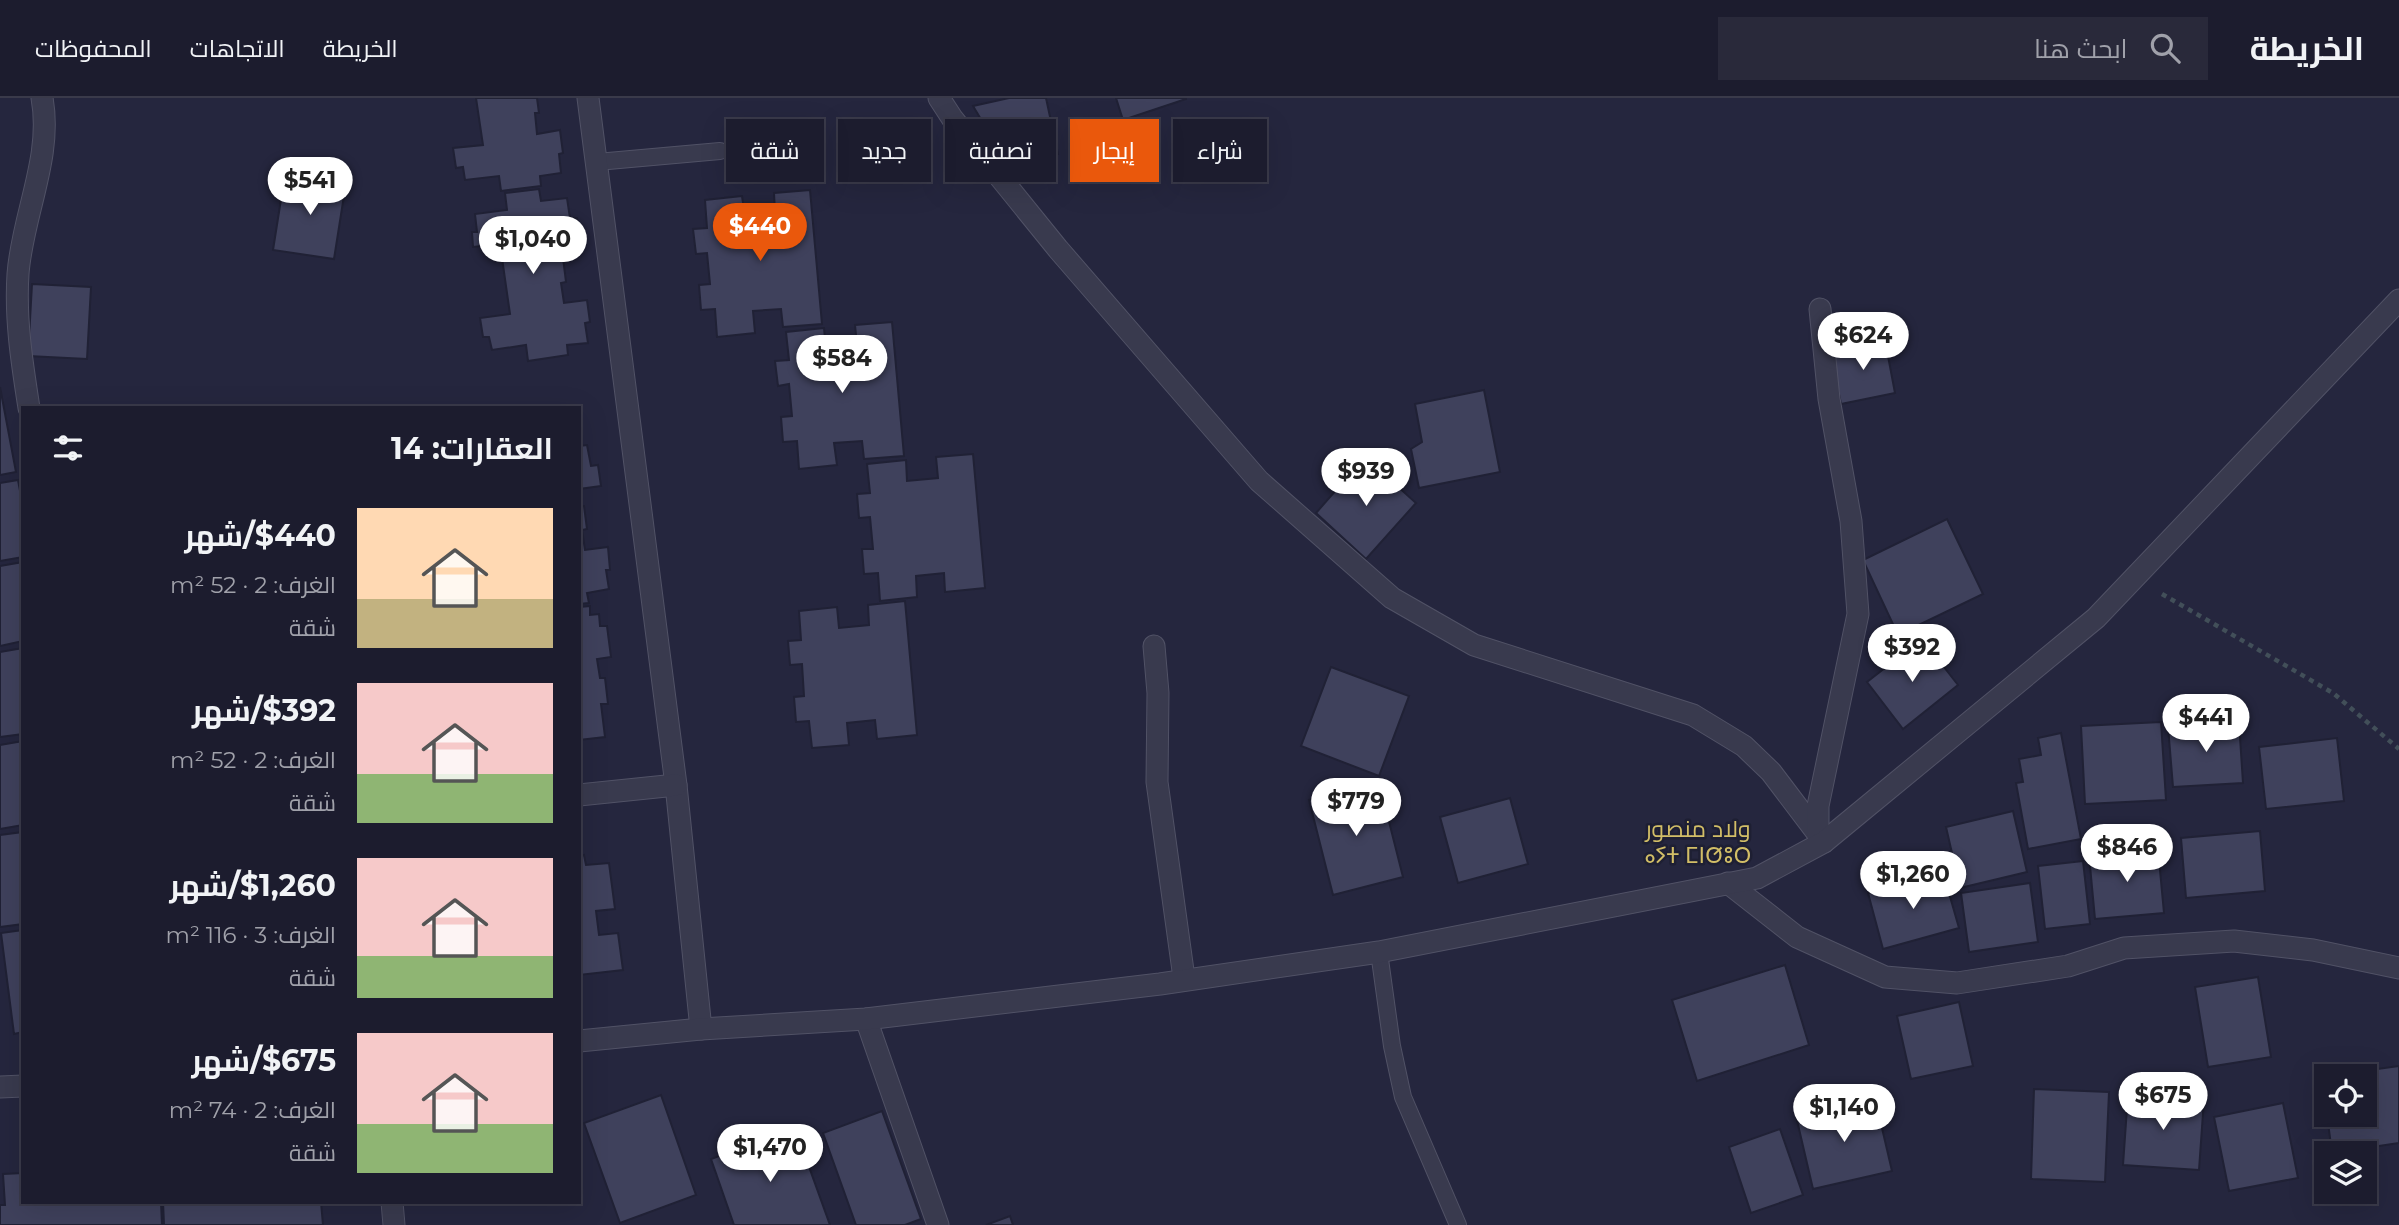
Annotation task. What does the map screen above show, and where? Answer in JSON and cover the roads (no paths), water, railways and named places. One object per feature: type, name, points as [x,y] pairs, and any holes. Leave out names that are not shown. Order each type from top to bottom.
[{"type":"street","points":[[28,406],[9,344],[18,272],[38,175],[45,114],[42,98]]},
{"type":"street","points":[[588,98],[676,785],[701,1029]]},
{"type":"street","points":[[940,98],[951,118],[1058,249],[1259,481],[1392,598],[1475,645],[1693,715],[1744,746],[1762,763],[1821,838]]},
{"type":"street","points":[[581,1041],[701,1029],[866,1019],[1379,952],[1757,878],[1821,838],[2096,618],[2399,300]]},
{"type":"street","points":[[1820,309],[1829,399],[1851,521],[1858,614],[1818,806],[1821,838]]},
{"type":"street","points":[[1154,646],[1158,693],[1157,782],[1184,978]]},
{"type":"street","points":[[581,795],[676,785]]},
{"type":"street","points":[[1728,883],[1797,937],[1885,977],[1957,983],[2067,966],[2124,948],[2234,941],[2313,950],[2399,968]]},
{"type":"street","points":[[866,1019],[938,1225]]},
{"type":"street","points":[[0,1087],[21,1086]]},
{"type":"street","points":[[393,1204],[394,1225]]},
{"type":"lane","points":[[597,162],[720,151]]},
{"type":"lane","points":[[1379,952],[1392,1046],[1403,1097],[1458,1225]]},
{"type":"district","name":"ولاد منصور ⴰⵢⵜ ⵎⵏⵚⵓⵔ","points":[[1698,842]]}]
